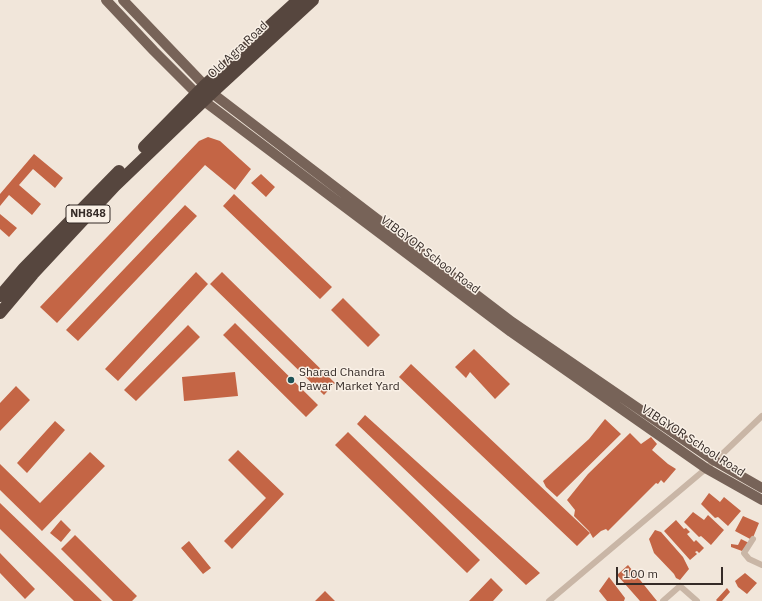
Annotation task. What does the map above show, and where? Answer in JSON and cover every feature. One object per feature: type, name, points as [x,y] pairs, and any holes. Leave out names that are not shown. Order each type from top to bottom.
[{"type":"highway","name":"NH848","points":[[0,296],[24,268],[107,182],[204,93],[298,0]]},
{"type":"highway","name":"Old Agra Road","points":[[0,313],[33,274],[115,186],[183,122],[204,93],[313,0]]},
{"type":"main road","name":"VIBGYOR School Road","points":[[106,0],[204,93],[511,332],[707,469],[762,500]]},
{"type":"main road","name":"VIBGYOR School Road","points":[[123,0],[204,93],[512,322],[715,461],[762,488]]},
{"type":"street","points":[[549,601],[707,469],[762,416]]},
{"type":"street","points":[[753,539],[744,553],[748,559],[762,565]]},
{"type":"street","points":[[663,601],[680,586],[697,601]]},
{"type":"building","points":[[208,137],[220,141],[251,169],[235,190],[205,165],[57,323],[40,307],[199,141]]},
{"type":"building","points":[[34,154],[63,178],[55,188],[33,169],[19,185],[41,204],[32,215],[9,195],[0,206],[0,194]]},
{"type":"building","points":[[261,174],[275,187],[266,197],[251,183]]},
{"type":"building","points":[[234,194],[332,287],[320,299],[223,206]]},
{"type":"building","points":[[185,205],[197,216],[78,341],[66,330]]},
{"type":"building","points":[[0,214],[17,228],[9,237],[0,229]]},
{"type":"building","points":[[196,272],[208,284],[118,381],[105,369]]},
{"type":"building","points":[[222,272],[335,383],[324,395],[210,284]]},
{"type":"building","points":[[343,298],[380,335],[368,347],[331,310]]},
{"type":"building","points":[[235,323],[318,405],[306,417],[223,335]]},
{"type":"building","points":[[188,325],[200,337],[136,401],[124,390]]},
{"type":"building","points":[[474,349],[510,384],[495,399],[470,372],[466,378],[455,367]]},
{"type":"building","points":[[411,364],[590,533],[577,546],[399,377]]},
{"type":"building","points":[[235,372],[238,396],[184,401],[182,377]]},
{"type":"building","points":[[16,386],[30,400],[0,431],[0,403]]},
{"type":"building","points":[[365,415],[540,573],[526,585],[357,424]]},
{"type":"building","points":[[605,419],[621,434],[557,497],[546,487],[543,481],[589,439]]},
{"type":"building","points":[[55,421],[65,430],[27,473],[17,463]]},
{"type":"building","points":[[348,432],[480,560],[467,573],[335,445]]},
{"type":"building","points":[[630,433],[641,444],[651,437],[657,444],[652,450],[676,469],[664,483],[661,480],[658,484],[656,483],[608,531],[606,529],[601,531],[593,538],[589,531],[574,516],[575,510],[567,500],[588,474]]},
{"type":"building","points":[[238,450],[284,494],[232,549],[224,541],[266,498],[228,460]]},
{"type":"building","points":[[90,452],[105,466],[42,531],[0,490],[0,464],[40,503]]},
{"type":"building","points":[[709,493],[720,502],[724,497],[741,511],[728,526],[718,517],[715,518],[701,504]]},
{"type":"building","points":[[0,503],[102,601],[74,601],[0,529]]},
{"type":"building","points":[[693,512],[704,520],[708,515],[724,530],[711,545],[701,536],[699,537],[684,522]]},
{"type":"building","points":[[743,516],[759,523],[752,540],[735,531]]},
{"type":"building","points":[[61,520],[71,530],[61,542],[50,533]]},
{"type":"building","points":[[676,520],[684,529],[686,528],[690,532],[687,534],[694,542],[696,540],[704,548],[699,553],[697,551],[695,552],[697,554],[690,560],[664,531]]},
{"type":"building","points":[[655,530],[661,532],[683,557],[689,569],[680,580],[676,578],[654,553],[649,539]]},
{"type":"building","points":[[75,535],[137,596],[132,601],[113,601],[61,549]]},
{"type":"building","points":[[741,539],[749,543],[742,551],[731,547],[731,544],[738,545]]},
{"type":"building","points":[[189,541],[211,568],[203,574],[181,548]]},
{"type":"building","points":[[0,553],[35,589],[25,599],[0,573]]},
{"type":"building","points":[[628,565],[657,601],[640,601],[617,575]]},
{"type":"building","points":[[745,573],[757,583],[747,594],[738,587],[735,581]]},
{"type":"building","points":[[609,577],[625,598],[624,601],[607,601],[599,591]]},
{"type":"building","points":[[491,578],[503,590],[493,601],[469,601]]},
{"type":"building","points":[[727,588],[730,592],[722,601],[717,601],[716,600]]},
{"type":"building","points":[[325,591],[335,601],[315,601]]},
{"type":"place","name":"Sharad Chandra Pawar Market Yard","points":[[291,380]]}]
